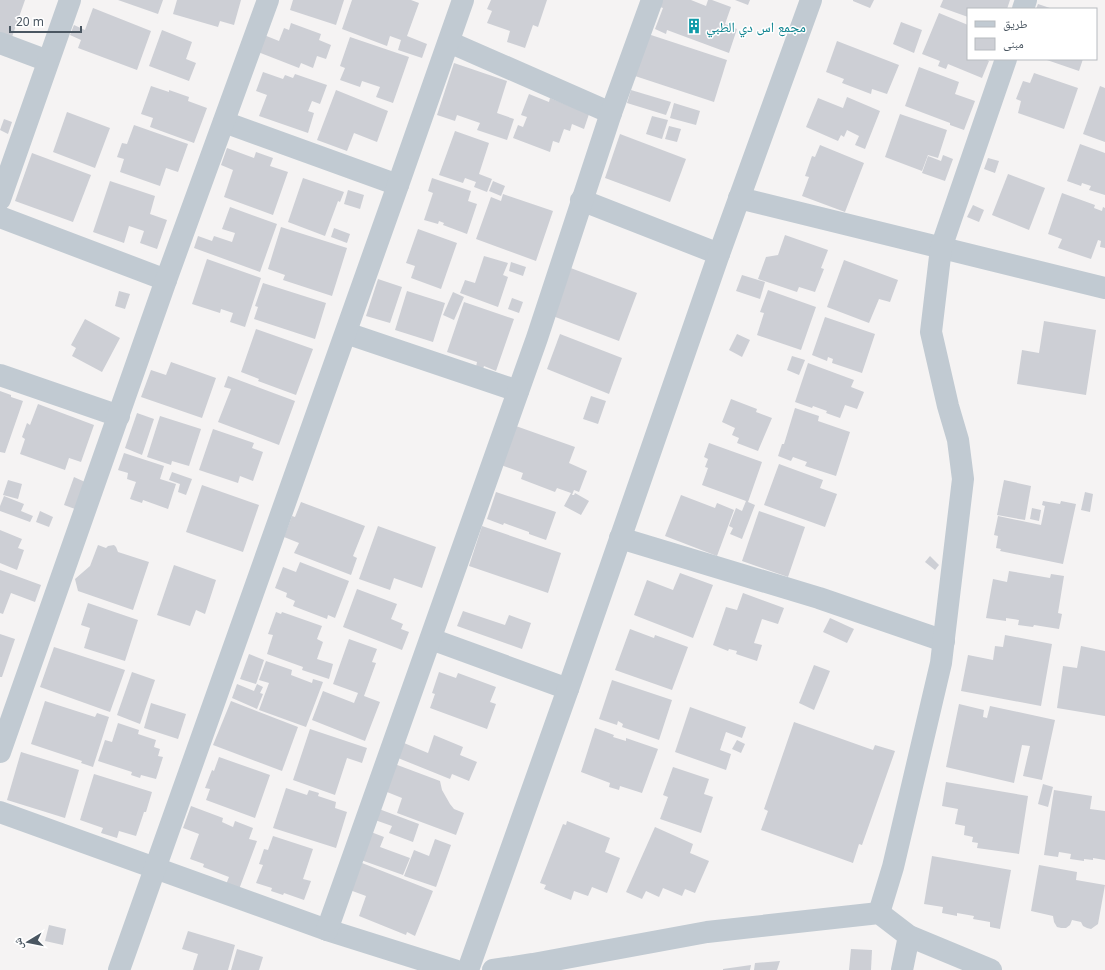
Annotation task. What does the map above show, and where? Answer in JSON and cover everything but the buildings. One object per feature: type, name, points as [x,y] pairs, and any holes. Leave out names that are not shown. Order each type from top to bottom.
[{"type":"street","points":[[0,199],[70,0]]},
{"type":"street","points":[[0,752],[166,280],[268,0]]},
{"type":"street","points":[[118,970],[346,333],[463,0]]},
{"type":"street","points":[[327,930],[537,338],[611,113],[652,0]]},
{"type":"street","points":[[468,970],[568,690],[719,254],[811,0]]},
{"type":"street","points":[[448,42],[611,113]]},
{"type":"street","points":[[0,43],[48,61]]},
{"type":"street","points":[[879,913],[895,860],[941,663],[963,479],[958,440],[948,406],[931,332],[941,248],[1006,60]]},
{"type":"street","points":[[224,122],[398,185]]},
{"type":"street","points":[[739,198],[1105,288]]},
{"type":"street","points":[[582,200],[719,254]]},
{"type":"street","points":[[0,217],[166,280]]},
{"type":"street","points":[[346,333],[518,391]]},
{"type":"street","points":[[0,375],[119,416]]},
{"type":"street","points":[[620,538],[819,598],[944,640]]},
{"type":"street","points":[[430,639],[568,690]]},
{"type":"street","points":[[0,812],[327,930],[454,970]]},
{"type":"street","points":[[493,970],[706,932],[879,913],[909,936],[991,970]]},
{"type":"street","points":[[902,970],[909,936]]},
{"type":"place","name":"مجمع اس دي الطبي","points":[[694,26]]}]
